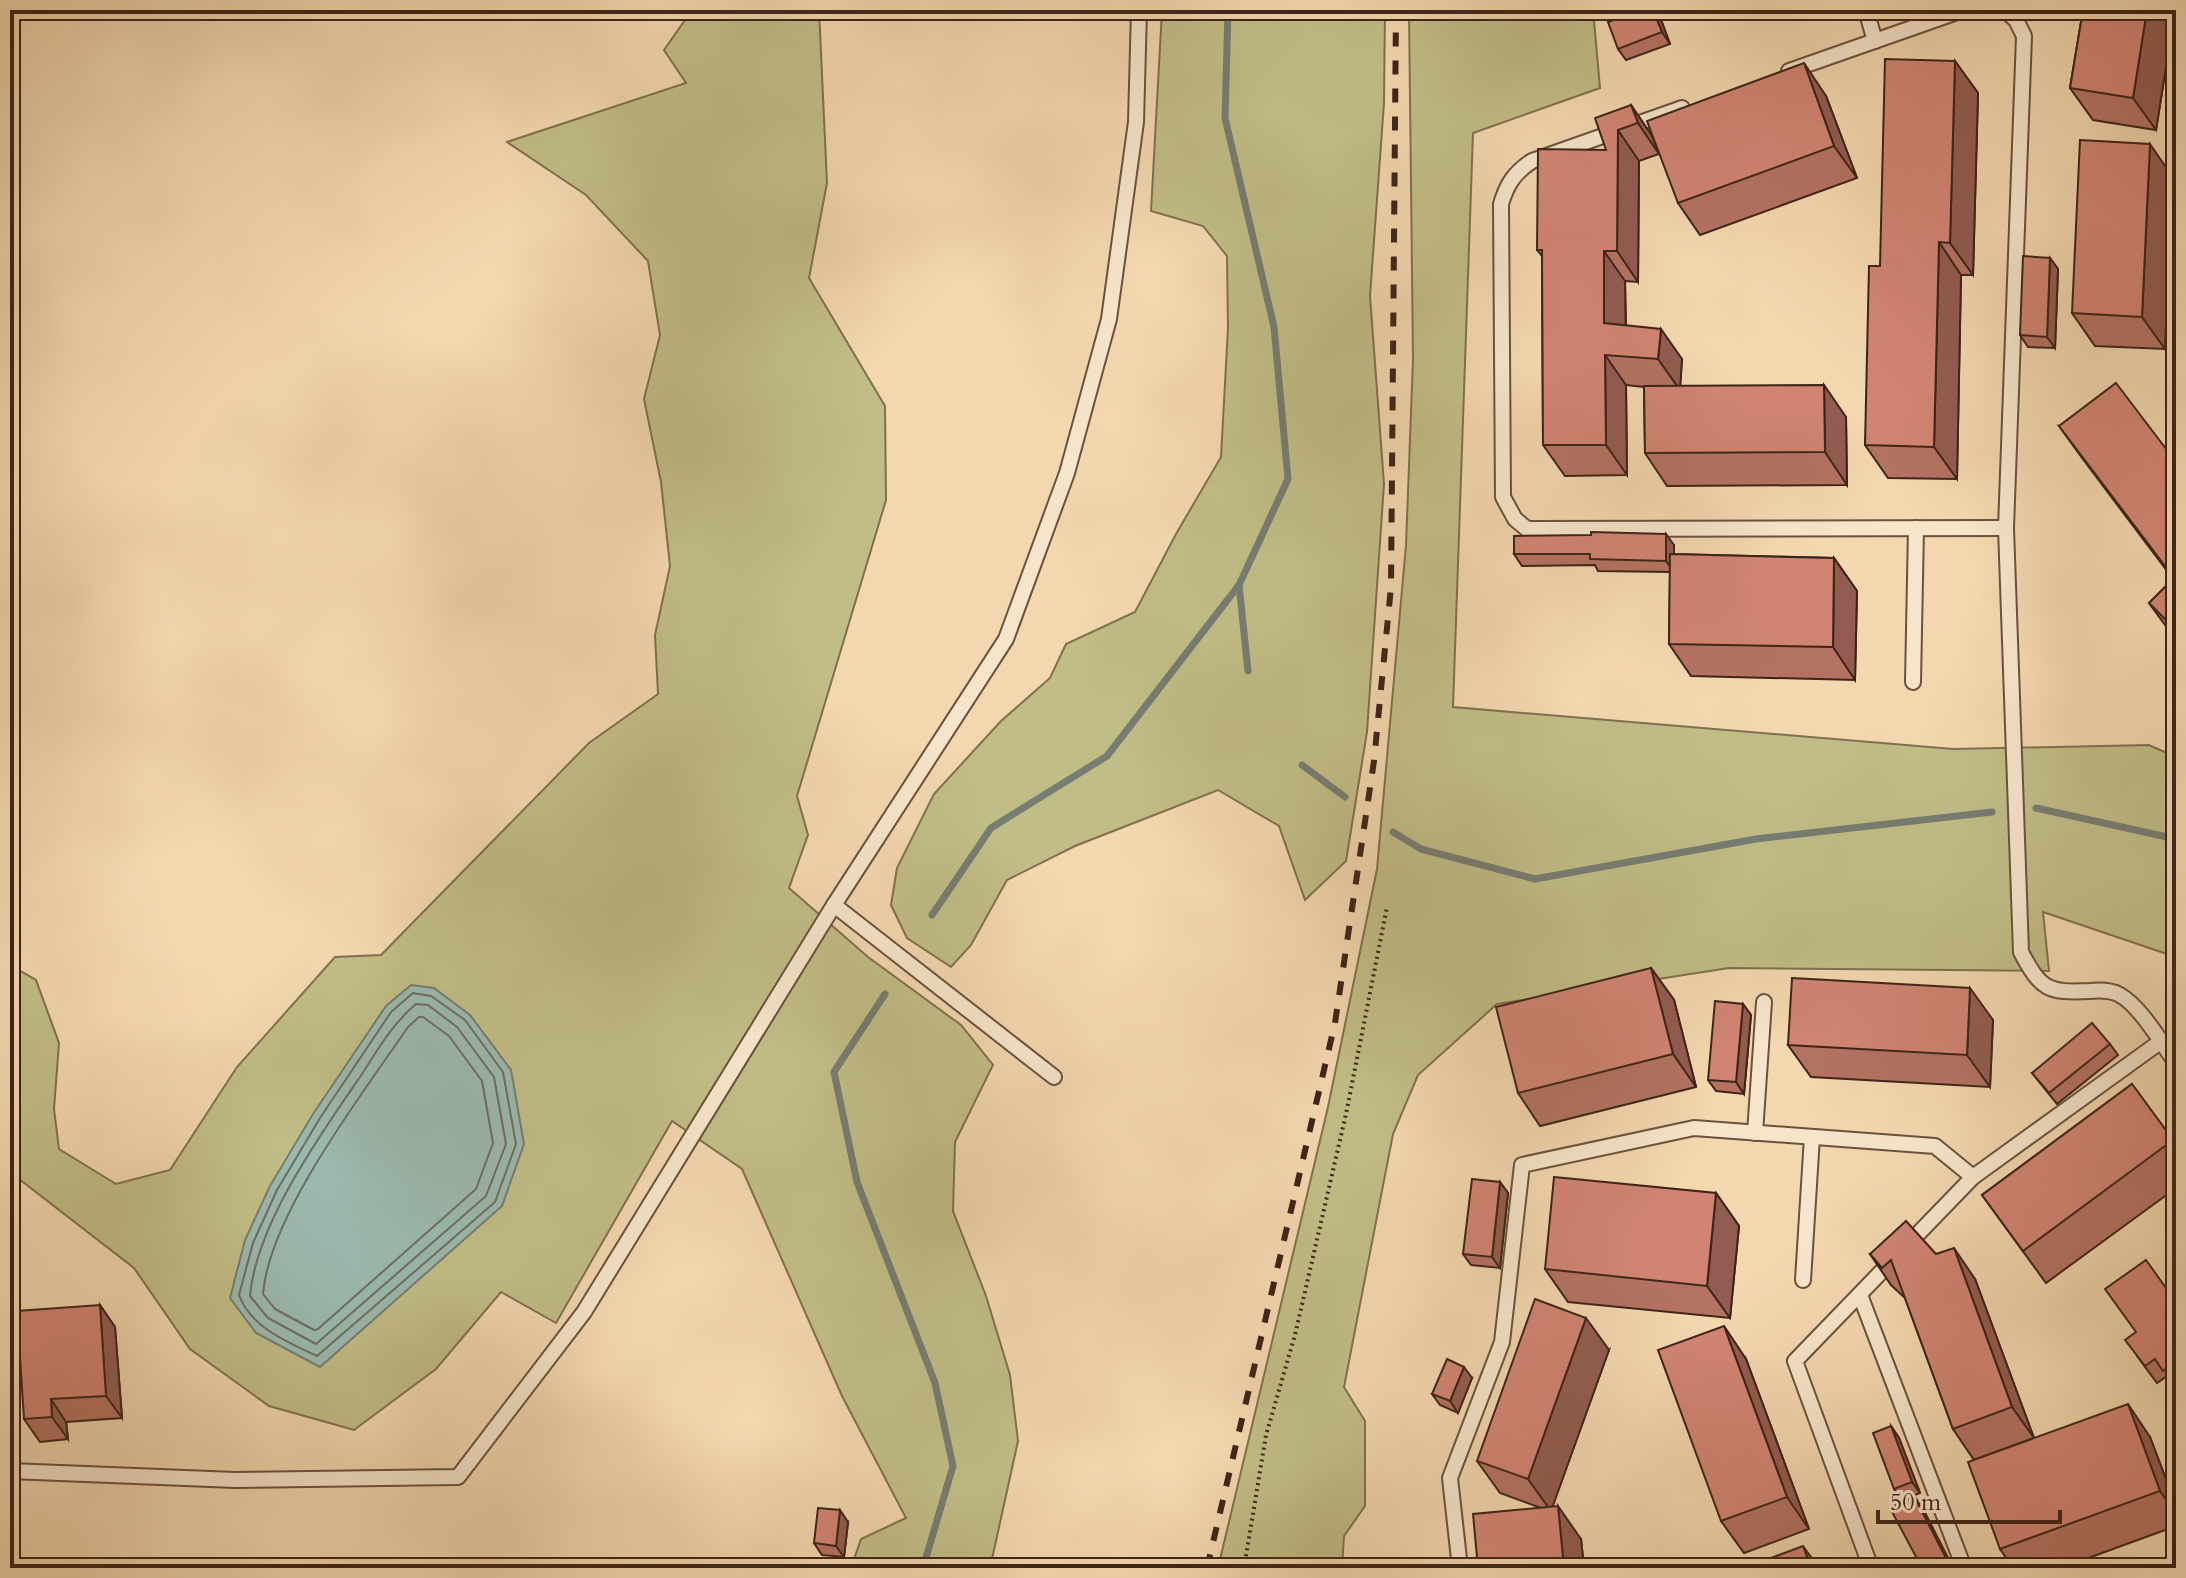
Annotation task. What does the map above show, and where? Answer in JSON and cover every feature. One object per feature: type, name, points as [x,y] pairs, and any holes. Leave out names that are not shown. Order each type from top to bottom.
[{"type":"lane","points":[[10,1471],[235,1480],[458,1477],[584,1312],[834,905],[1006,639],[1067,473],[1109,319],[1136,122],[1139,10]]},
{"type":"lane","points":[[1866,10],[1875,41]]},
{"type":"lane","points":[[1771,77],[1963,10]]},
{"type":"lane","points":[[2005,10],[2016,20],[2024,36],[2006,528],[2021,952],[2032,974],[2048,989],[2063,992],[2105,990],[2120,994],[2133,1005],[2176,1063]]},
{"type":"lane","points":[[1696,103],[1532,161],[1516,172],[1507,187],[1501,204],[1501,250],[1503,497],[1508,509],[1527,529],[2006,528]]},
{"type":"lane","points":[[1913,682],[1916,528]]},
{"type":"lane","points":[[834,905],[1054,1077]]},
{"type":"lane","points":[[1755,1133],[1764,1002]]},
{"type":"lane","points":[[1871,1568],[1795,1361],[1973,1177],[2160,1042]]},
{"type":"lane","points":[[1460,1568],[1450,1478],[1502,1342],[1522,1165],[1694,1128],[1935,1146],[1973,1177]]},
{"type":"lane","points":[[1803,1280],[1812,1137]]},
{"type":"lane","points":[[1860,1295],[1964,1568]]},
{"type":"path","points":[[1244,1568],[1266,1435],[1295,1335],[1346,1114],[1387,907]]},
{"type":"shaded area","points":[[692,10],[819,10],[827,183],[809,278],[885,406],[886,500],[797,796],[808,835],[789,888],[868,957],[961,1025],[993,1065],[955,1142],[953,1211],[986,1296],[1010,1375],[1018,1441],[990,1568],[851,1568],[861,1539],[906,1518],[842,1396],[742,1169],[672,1121],[556,1323],[501,1292],[436,1369],[354,1430],[269,1406],[190,1349],[134,1268],[10,1172],[10,965],[36,980],[59,1043],[54,1109],[59,1149],[116,1184],[170,1170],[237,1067],[335,957],[381,955],[589,743],[658,694],[655,635],[670,566],[661,482],[644,399],[660,335],[648,261],[586,195],[507,142],[686,83],[664,50]]},
{"type":"shaded area","points":[[1162,10],[1385,10],[1384,103],[1370,296],[1384,484],[1367,732],[1346,861],[1305,900],[1279,826],[1218,790],[1075,846],[1007,880],[971,945],[951,967],[907,938],[891,905],[897,868],[934,794],[1001,721],[1050,678],[1066,644],[1135,612],[1221,457],[1228,328],[1227,256],[1203,226],[1151,211]]},
{"type":"shaded area","points":[[1409,10],[1593,10],[1600,88],[1473,133],[1453,707],[1953,749],[2149,745],[2176,757],[2176,957],[2043,912],[2049,971],[1729,968],[1497,1004],[1418,1075],[1393,1134],[1344,1387],[1365,1421],[1365,1506],[1344,1536],[1342,1568],[1218,1568],[1328,1107],[1377,869],[1406,545],[1413,359]]},
{"type":"water","points":[[411,985],[434,988],[470,1015],[511,1070],[524,1144],[502,1206],[320,1367],[256,1333],[230,1298],[245,1240],[270,1186],[313,1114],[386,1006]]},
{"type":"building","points":[[1640,10],[1653,10],[1662,32],[1618,49],[1608,22]]},
{"type":"building","points":[[2083,10],[2147,10],[2133,98],[2070,88]]},
{"type":"building","points":[[1885,59],[1955,61],[1950,243],[1939,242],[1934,447],[1865,445],[1869,266],[1880,266]]},
{"type":"building","points":[[1804,63],[1834,146],[1678,203],[1647,121]]},
{"type":"building","points":[[1631,105],[1638,123],[1618,130],[1617,251],[1604,251],[1604,323],[1661,329],[1658,359],[1605,355],[1606,445],[1543,445],[1542,250],[1537,250],[1538,149],[1606,150],[1595,118]]},
{"type":"building","points":[[2080,140],[2150,144],[2142,317],[2072,313]]},
{"type":"building","points":[[2023,256],[2050,258],[2047,337],[2020,335]]},
{"type":"building","points":[[2116,383],[2176,462],[2176,630],[2149,603],[2174,578],[2059,426]]},
{"type":"building","points":[[1824,385],[1825,452],[1645,453],[1644,386]]},
{"type":"building","points":[[1591,532],[1666,534],[1666,561],[1590,559],[1590,554],[1514,554],[1514,536],[1591,535]]},
{"type":"building","points":[[1670,554],[1834,558],[1833,647],[1669,644]]},
{"type":"building","points":[[1651,968],[1673,1054],[1518,1093],[1496,1007]]},
{"type":"building","points":[[1792,978],[1970,988],[1967,1055],[1788,1045]]},
{"type":"building","points":[[1715,1001],[1743,1004],[1736,1082],[1708,1080]]},
{"type":"building","points":[[2092,1023],[2110,1044],[2049,1093],[2032,1073]]},
{"type":"building","points":[[2132,1084],[2173,1140],[2023,1251],[1982,1195]]},
{"type":"building","points":[[1554,1177],[1716,1193],[1707,1286],[1545,1269]]},
{"type":"building","points":[[1472,1179],[1500,1182],[1492,1257],[1463,1254]]},
{"type":"building","points":[[1906,1221],[1936,1254],[1954,1248],[2012,1407],[1953,1429],[1891,1260],[1882,1268],[1870,1254]]},
{"type":"building","points":[[2146,1260],[2176,1302],[2176,1362],[2163,1371],[2155,1359],[2145,1366],[2125,1340],[2136,1332],[2105,1289]]},
{"type":"building","points":[[1535,1299],[1586,1318],[1528,1479],[1477,1461]]},
{"type":"building","points":[[100,1305],[106,1396],[51,1399],[52,1417],[24,1419],[17,1311]]},
{"type":"building","points":[[1724,1326],[1787,1497],[1721,1521],[1658,1350]]},
{"type":"building","points":[[1447,1359],[1464,1367],[1450,1401],[1432,1394]]},
{"type":"building","points":[[2128,1404],[2160,1491],[2000,1549],[1968,1462]]},
{"type":"building","points":[[1891,1426],[1912,1482],[1894,1489],[1873,1433]]},
{"type":"building","points":[[1914,1496],[1948,1562],[1936,1568],[1922,1568],[1890,1508]]},
{"type":"building","points":[[1558,1506],[1564,1568],[1478,1568],[1473,1514]]},
{"type":"building","points":[[818,1508],[840,1510],[836,1546],[814,1543]]},
{"type":"building","points":[[1803,1546],[1811,1568],[1744,1568]]},
{"type":"waterway","points":[[932,915],[991,828],[1107,756],[1239,585],[1288,479],[1274,327],[1225,118],[1228,10]]},
{"type":"waterway","points":[[1239,585],[1248,671]]},
{"type":"waterway","points":[[1302,765],[1345,797]]},
{"type":"waterway","points":[[2036,808],[2176,839]]},
{"type":"waterway","points":[[1393,832],[1421,849],[1535,879],[1756,839],[1992,812]]},
{"type":"waterway","points":[[885,994],[834,1072],[857,1182],[935,1383],[953,1466],[923,1568]]},
{"type":"railway","points":[[1207,1568],[1335,1023],[1374,761],[1391,587],[1396,10]]}]
